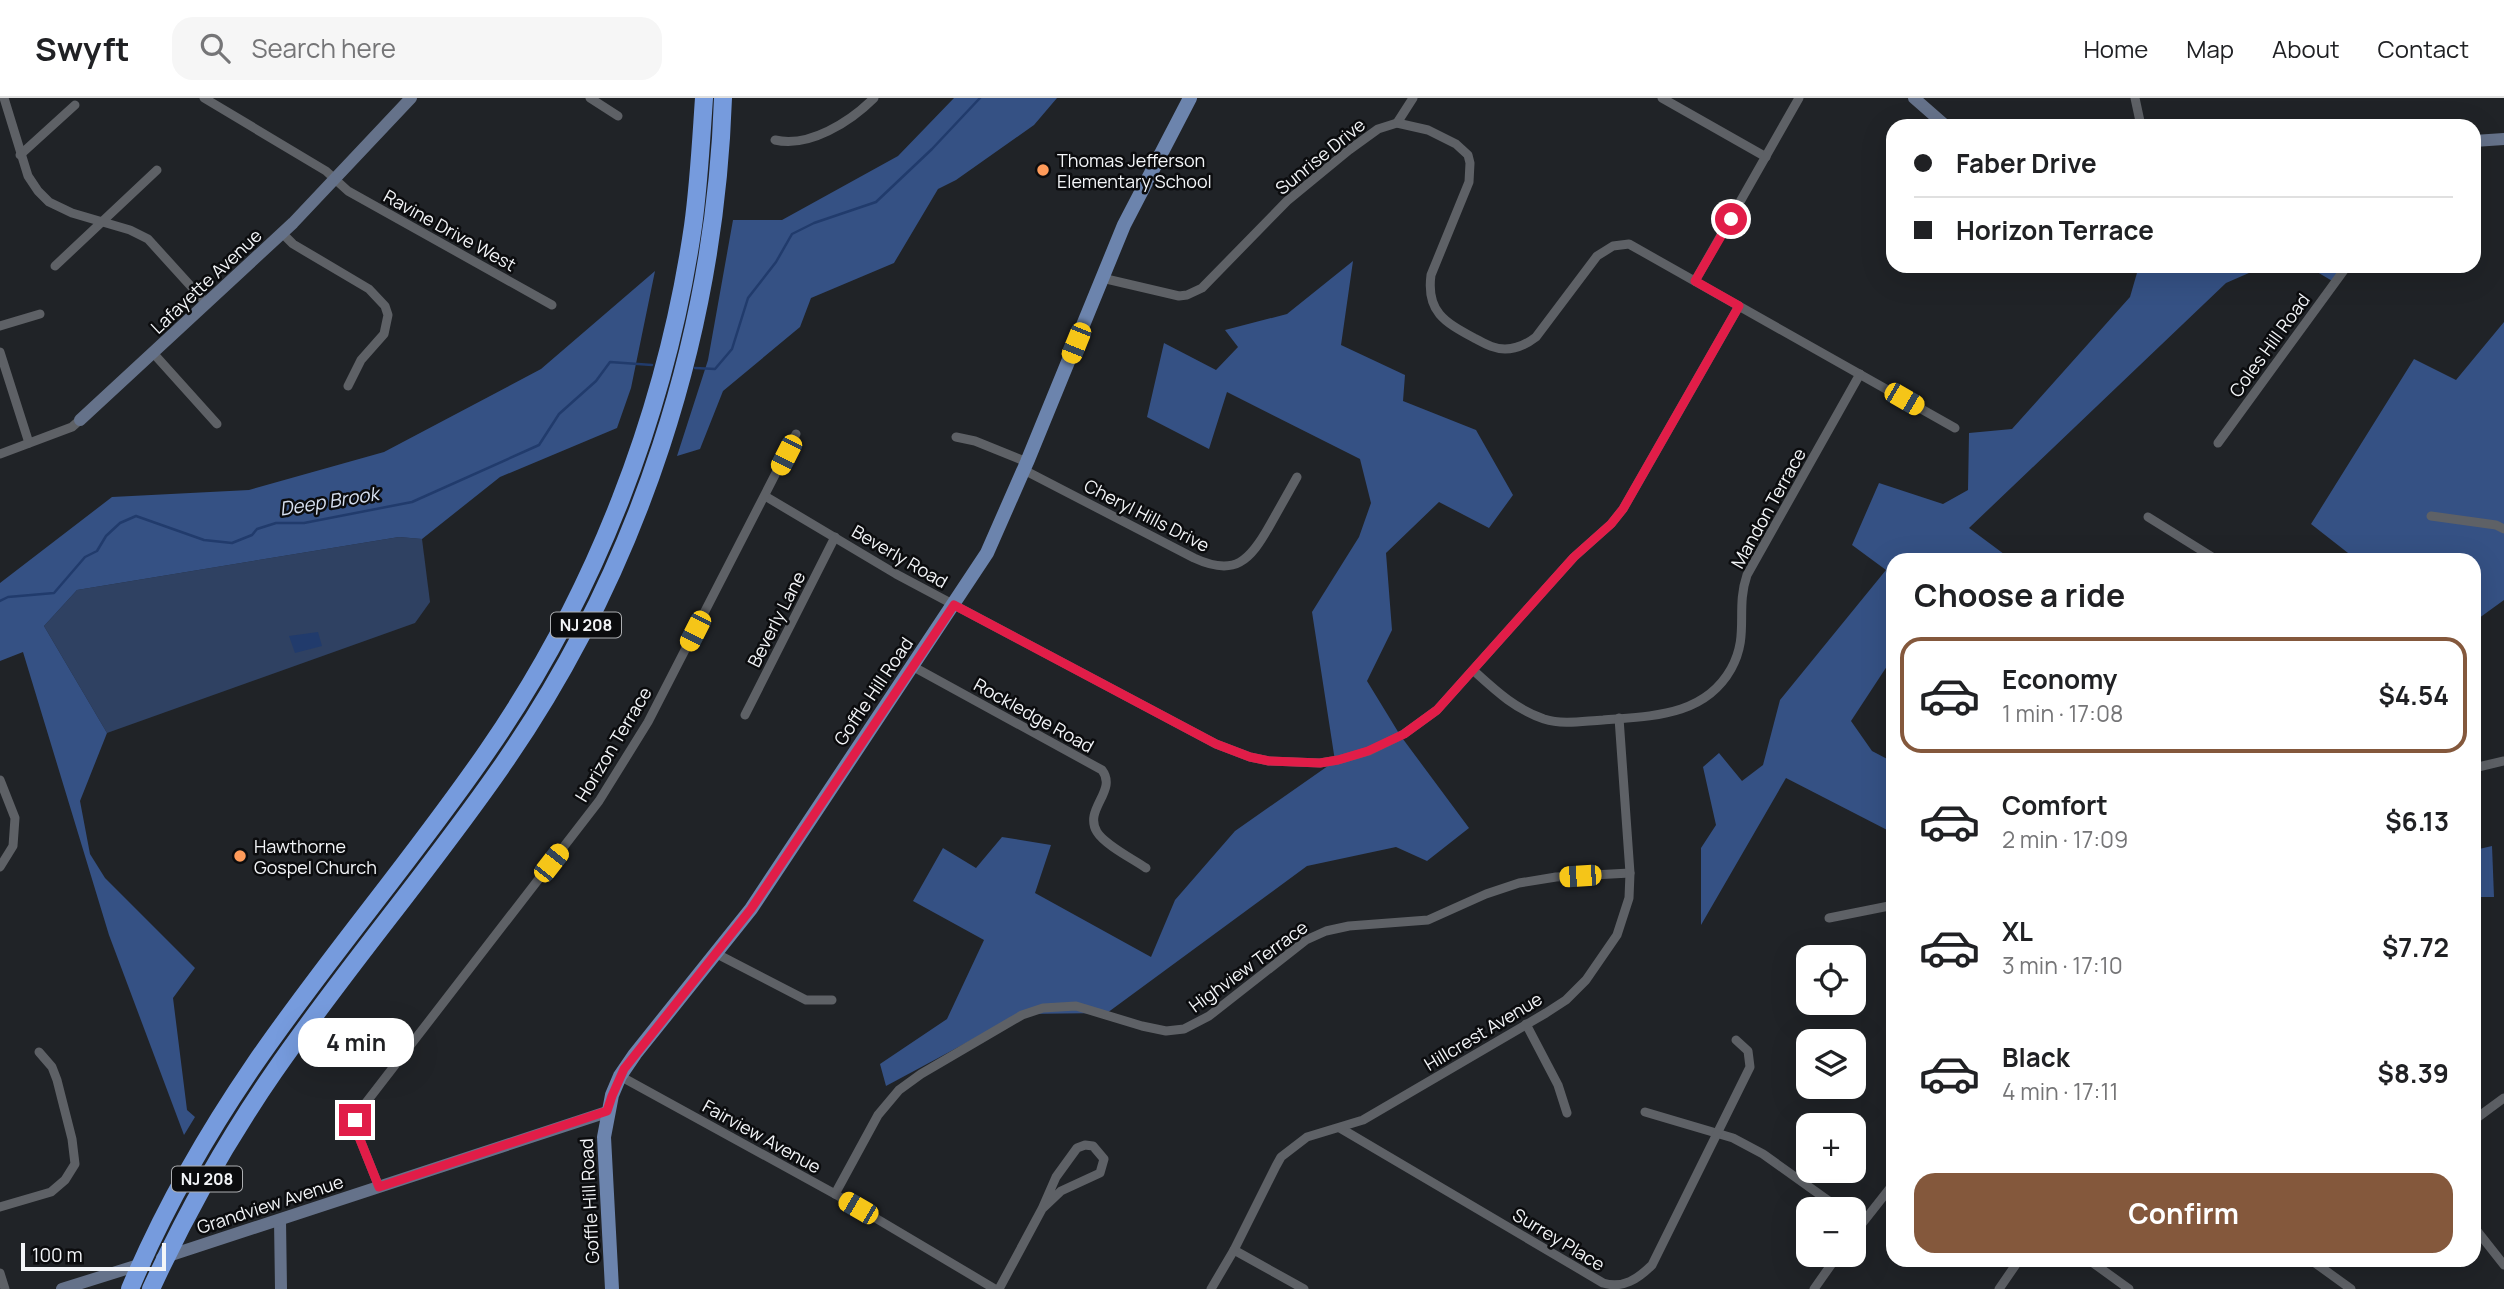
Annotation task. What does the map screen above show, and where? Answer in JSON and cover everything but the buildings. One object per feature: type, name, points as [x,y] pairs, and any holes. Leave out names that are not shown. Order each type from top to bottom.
[{"type":"highway","name":"NJ 208","points":[[130,1289],[147,1250],[197,1155],[235,1093],[289,1016],[488,750],[532,681],[577,598],[632,468],[664,366],[681,295],[692,227],[704,98]]},
{"type":"highway","name":"NJ 208","points":[[153,1289],[164,1261],[215,1166],[267,1082],[505,762],[550,691],[595,607],[652,475],[684,371],[712,232],[720,162],[723,98]]},
{"type":"highway","points":[[124,1289],[147,1250]]},
{"type":"main road","name":"Goffle Hill Road","points":[[612,1289],[604,1148],[607,1111],[620,1076],[751,909],[987,553],[1026,466],[1124,225],[1190,98]]},
{"type":"street","points":[[4,98],[27,176],[50,202],[72,213],[130,230],[148,239],[207,304]]},
{"type":"street","name":"Ravine Drive West","points":[[204,98],[326,171],[348,191],[552,305]]},
{"type":"street","name":"Lafayette Avenue","points":[[0,454],[72,427],[282,233],[335,181],[411,98]]},
{"type":"street","points":[[590,98],[618,116]]},
{"type":"street","points":[[775,140],[789,143],[828,131],[874,98]]},
{"type":"street","points":[[1413,98],[1397,123],[1428,130],[1456,144],[1468,155],[1470,163],[1469,182],[1431,275],[1433,305],[1447,323],[1455,328],[1497,348],[1516,348],[1527,344],[1536,338],[1597,256],[1621,243],[1636,246],[1955,428]]},
{"type":"street","points":[[1662,98],[1766,157]]},
{"type":"street","points":[[1695,281],[1799,98]]},
{"type":"street","points":[[1914,98],[1938,119]]},
{"type":"street","points":[[2135,98],[2140,119]]},
{"type":"street","points":[[20,155],[75,105]]},
{"type":"street","name":"Sunrise Drive","points":[[1102,278],[1179,296],[1195,293],[1287,201],[1378,129],[1397,123]]},
{"type":"street","points":[[2481,141],[2504,139]]},
{"type":"street","points":[[55,266],[157,170]]},
{"type":"street","points":[[282,233],[293,244],[369,289],[385,306],[388,315],[384,334],[361,360],[348,386]]},
{"type":"street","name":"Coles Hill Road","points":[[2218,443],[2342,273]]},
{"type":"street","name":"Beverly Road","points":[[765,496],[880,565],[1216,744],[1269,761],[1320,763],[1368,751],[1421,723],[1451,696],[1574,557],[1611,524],[1623,509],[1739,306]]},
{"type":"street","points":[[0,326],[40,314]]},
{"type":"street","points":[[0,352],[29,443]]},
{"type":"street","points":[[154,354],[217,424]]},
{"type":"street","name":"Mandon Terrace","points":[[1474,671],[1511,704],[1547,720],[1572,722],[1666,714],[1689,707],[1715,689],[1730,670],[1742,642],[1740,604],[1746,575],[1860,374]]},
{"type":"street","name":"Horizon Terrace","points":[[379,1187],[355,1127],[358,1114],[591,812],[622,767],[648,722],[796,434]]},
{"type":"street","points":[[956,437],[975,441],[1026,466]]},
{"type":"street","name":"Cheryl Hills Drive","points":[[1026,466],[1194,558],[1221,567],[1244,561],[1256,550],[1297,477]]},
{"type":"street","points":[[2431,516],[2496,525],[2504,529]]},
{"type":"street","points":[[2148,517],[2206,553]]},
{"type":"street","name":"Beverly Lane","points":[[745,715],[835,537]]},
{"type":"street","name":"Rockledge Road","points":[[912,666],[1102,770],[1107,778],[1107,785],[1094,811],[1094,827],[1103,839],[1146,868]]},
{"type":"street","name":"Hillcrest Avenue","points":[[1211,1289],[1281,1157],[1319,1132],[1363,1120],[1566,1000],[1586,980],[1610,947],[1626,912],[1630,873],[1619,718]]},
{"type":"street","points":[[2481,766],[2504,761]]},
{"type":"street","points":[[0,867],[13,846],[15,818],[1,785]]},
{"type":"street","name":"Highview Terrace","points":[[835,1194],[878,1115],[899,1090],[1021,1015],[1043,1008],[1076,1006],[1142,1026],[1166,1031],[1184,1029],[1209,1016],[1306,940],[1326,931],[1364,924],[1428,920],[1486,894],[1519,883],[1556,877],[1630,873]]},
{"type":"street","points":[[1829,918],[1886,907]]},
{"type":"street","points":[[717,954],[806,1000],[832,1000]]},
{"type":"street","points":[[1526,1024],[1558,1085],[1567,1112]]},
{"type":"street","name":"Surrey Place","points":[[1340,1128],[1603,1283],[1617,1286],[1636,1279],[1651,1265],[1718,1134],[1750,1067],[1748,1051],[1736,1040]]},
{"type":"street","points":[[0,1207],[51,1192],[65,1180],[75,1164],[72,1139],[57,1080],[52,1067],[39,1052]]},
{"type":"street","name":"Fairview Avenue","points":[[620,1076],[835,1194],[997,1289]]},
{"type":"street","points":[[2481,1115],[2504,1098]]},
{"type":"street","name":"Grandview Avenue","points":[[62,1289],[607,1111]]},
{"type":"street","points":[[1645,1112],[1733,1138],[1763,1154],[1823,1197]]},
{"type":"street","points":[[997,1289],[1068,1159],[1085,1144],[1093,1146],[1104,1159],[1100,1173],[1061,1191],[1042,1209]]},
{"type":"street","points":[[1866,1213],[1886,1191]]},
{"type":"street","points":[[280,1220],[281,1289]]},
{"type":"street","points":[[2481,1236],[2504,1265]]},
{"type":"street","points":[[1234,1250],[1304,1289]]},
{"type":"street","points":[[1814,1289],[1830,1267]]},
{"type":"street","points":[[1999,1289],[2014,1267]]},
{"type":"street","points":[[2099,1267],[2129,1289]]},
{"type":"street","points":[[2321,1267],[2351,1289]]},
{"type":"street","points":[[0,1273],[5,1289]]},
{"type":"shaded area","points":[[954,98],[1057,98],[1034,125],[956,180],[938,189],[894,263],[811,298],[800,327],[723,391],[700,449],[677,456],[708,360],[733,220],[782,220],[898,156]]},
{"type":"shaded area","points":[[1353,261],[1341,345],[1405,375],[1403,401],[1476,430],[1513,495],[1489,528],[1439,502],[1386,553],[1392,630],[1367,681],[1400,735],[1469,828],[1427,861],[1396,847],[1307,866],[1107,1013],[1020,1014],[886,1086],[880,1064],[947,1019],[984,940],[913,901],[943,848],[976,868],[1002,837],[1051,845],[1035,893],[1151,957],[1175,900],[1235,831],[1335,761],[1312,612],[1359,537],[1371,503],[1360,459],[1227,392],[1209,449],[1147,417],[1164,343],[1216,370],[1238,347],[1225,330],[1287,314]]},
{"type":"shaded area","points":[[655,271],[631,388],[617,428],[500,477],[422,539],[399,537],[77,590],[44,626],[107,733],[80,801],[90,854],[105,878],[195,968],[173,998],[187,1110],[195,1117],[184,1135],[109,935],[23,652],[0,661],[0,583],[112,497],[249,490],[384,452],[541,369]]},
{"type":"shaded area","points":[[2137,273],[2249,273],[2226,283],[1969,528],[2003,553],[1886,553],[1886,570],[1852,545],[1879,483],[1943,504],[1968,490],[1969,433],[2012,429],[2130,297]]},
{"type":"shaded area","points":[[2319,273],[2341,273],[2334,282]]},
{"type":"shaded area","points":[[2504,322],[2504,600],[2481,617],[2481,553],[2348,553],[2311,524],[2414,359],[2456,380]]},
{"type":"shaded area","points":[[399,537],[422,539],[430,602],[415,623],[107,733],[44,626],[77,590]]},
{"type":"shaded area","points":[[1886,570],[1886,668],[1851,721],[1872,751],[1886,758],[1886,829],[1786,778],[1701,925],[1701,848],[1716,825],[1703,767],[1719,753],[1742,781],[1763,765],[1780,700]]},
{"type":"shaded area","points":[[318,632],[322,646],[295,653],[289,636]]},
{"type":"shaded area","points":[[2492,846],[2494,897],[2481,897],[2481,849]]},
{"type":"waterway","name":"Deep Brook","points":[[695,368],[715,369],[732,349],[748,298],[776,262],[792,234],[814,223],[876,202],[932,149],[980,98]]},
{"type":"waterway","name":"Deep Brook","points":[[0,601],[8,597],[54,593],[85,557],[97,551],[106,536],[120,523],[136,516],[204,540],[232,543],[252,535],[257,529],[276,523],[304,523],[412,502],[539,445],[559,414],[596,381],[610,362],[652,365]]},
{"type":"place","name":"Thomas Jefferson Elementary School","points":[[1043,170]]},
{"type":"place","name":"Hawthorne Gospel Church","points":[[240,856]]},
{"type":"route","points":[[355,1120],[355,1127],[379,1187],[607,1111],[624,1069],[751,909],[954,605],[1200,736],[1250,757],[1289,763],[1338,760],[1368,751],[1421,723],[1451,696],[1574,557],[1611,524],[1634,493],[1739,306],[1695,281],[1731,219]]}]
